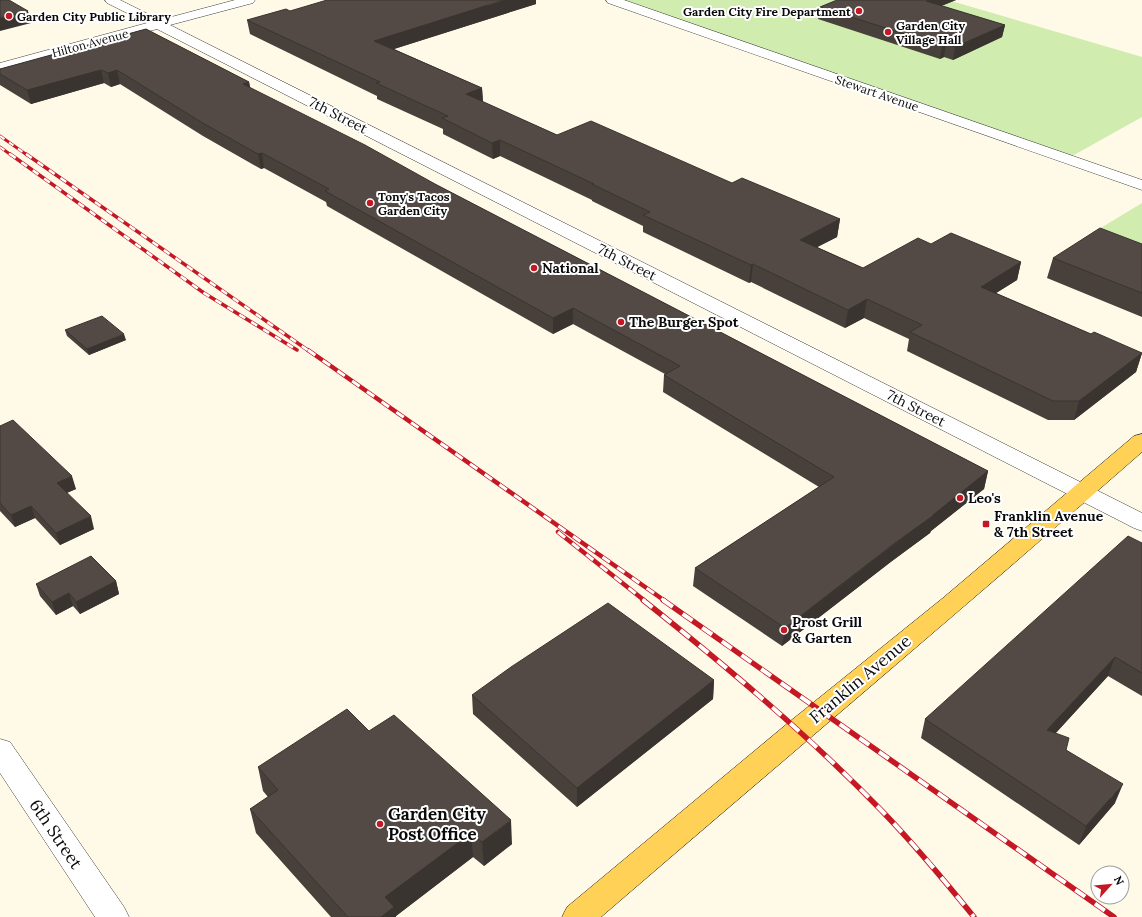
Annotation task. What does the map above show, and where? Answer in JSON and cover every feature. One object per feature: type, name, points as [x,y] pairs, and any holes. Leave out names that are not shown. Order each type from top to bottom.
[{"type":"main road","name":"Franklin Avenue","points":[[578,917],[792,736],[952,604],[1142,441]]},
{"type":"street","name":"7th Street","points":[[112,0],[1142,523]]},
{"type":"street","name":"Hilton Avenue","points":[[0,68],[249,0]]},
{"type":"street","name":"Stewart Avenue","points":[[612,0],[1142,185]]},
{"type":"street","name":"6th Street","points":[[0,750],[113,917]]},
{"type":"green space","points":[[612,0],[948,0],[1142,57],[1142,117],[1065,160]]},
{"type":"green space","points":[[1142,203],[1142,245],[1099,229]]},
{"type":"building","points":[[0,0],[9,0],[28,11],[0,18]]},
{"type":"building","points":[[327,0],[504,0],[374,41],[482,88],[466,94],[557,135],[591,121],[732,183],[742,178],[840,219],[800,240],[863,268],[918,238],[931,244],[951,233],[1021,262],[981,287],[1091,334],[1094,332],[1142,353],[1079,401],[1053,401],[910,332],[922,325],[867,299],[848,310],[753,264],[751,265],[643,215],[650,212],[592,184],[594,184],[500,140],[492,143],[442,118],[448,116],[376,83],[380,82],[247,20],[286,9],[290,11]]},
{"type":"building","points":[[837,0],[928,0],[926,1],[1005,25],[955,47],[946,44],[942,46],[820,7]]},
{"type":"building","points":[[146,29],[249,82],[243,84],[365,145],[435,184],[988,471],[934,515],[895,543],[785,628],[695,568],[834,477],[664,375],[680,366],[573,308],[553,318],[325,191],[329,189],[262,153],[258,154],[201,122],[117,70],[108,73],[101,70],[27,90],[0,74],[0,69]]},
{"type":"building","points":[[1100,228],[1142,244],[1142,293],[1053,258]]},
{"type":"building","points":[[102,316],[124,334],[87,349],[65,330]]},
{"type":"building","points":[[13,420],[72,476],[57,483],[91,516],[56,533],[31,506],[11,515],[0,503],[0,426]]},
{"type":"building","points":[[1128,536],[1142,543],[1142,673],[1115,657],[1047,730],[1069,738],[1066,750],[1123,784],[1086,826],[925,719]]},
{"type":"building","points":[[91,556],[116,581],[76,602],[69,593],[52,602],[36,584]]},
{"type":"building","points":[[608,603],[714,680],[577,788],[472,695],[511,667]]},
{"type":"building","name":"Garden City Post Office","points":[[347,709],[369,731],[394,715],[511,820],[482,842],[471,833],[385,897],[394,907],[381,917],[348,917],[250,809],[278,790],[258,767]]},
{"type":"railway","points":[[0,136],[27,155]]},
{"type":"railway","points":[[0,147],[11,155]]},
{"type":"railway","points":[[10,154],[204,293],[297,350]]},
{"type":"railway","points":[[26,154],[309,351]]},
{"type":"railway","points":[[308,350],[665,601]]},
{"type":"railway","points":[[558,532],[645,601]]},
{"type":"railway","points":[[643,600],[735,675],[824,754],[905,836],[974,917]]},
{"type":"railway","points":[[663,600],[1114,917]]},
{"type":"place","name":"Garden City Fire Department","points":[[859,11]]},
{"type":"place","name":"Garden City Public Library","points":[[9,16]]},
{"type":"place","name":"Garden City Village Hall","points":[[888,32]]},
{"type":"place","name":"Tony's Tacos Garden City","points":[[370,203]]},
{"type":"place","name":"National","points":[[534,268]]},
{"type":"place","name":"The Burger Spot","points":[[621,322]]},
{"type":"place","name":"Leo's","points":[[960,498]]},
{"type":"place","name":"Franklin Avenue & 7th Street","points":[[986,524]]},
{"type":"place","name":"Prost Grill & Garten","points":[[784,630]]},
{"type":"place","name":"Garden City Post Office","points":[[380,824]]}]
